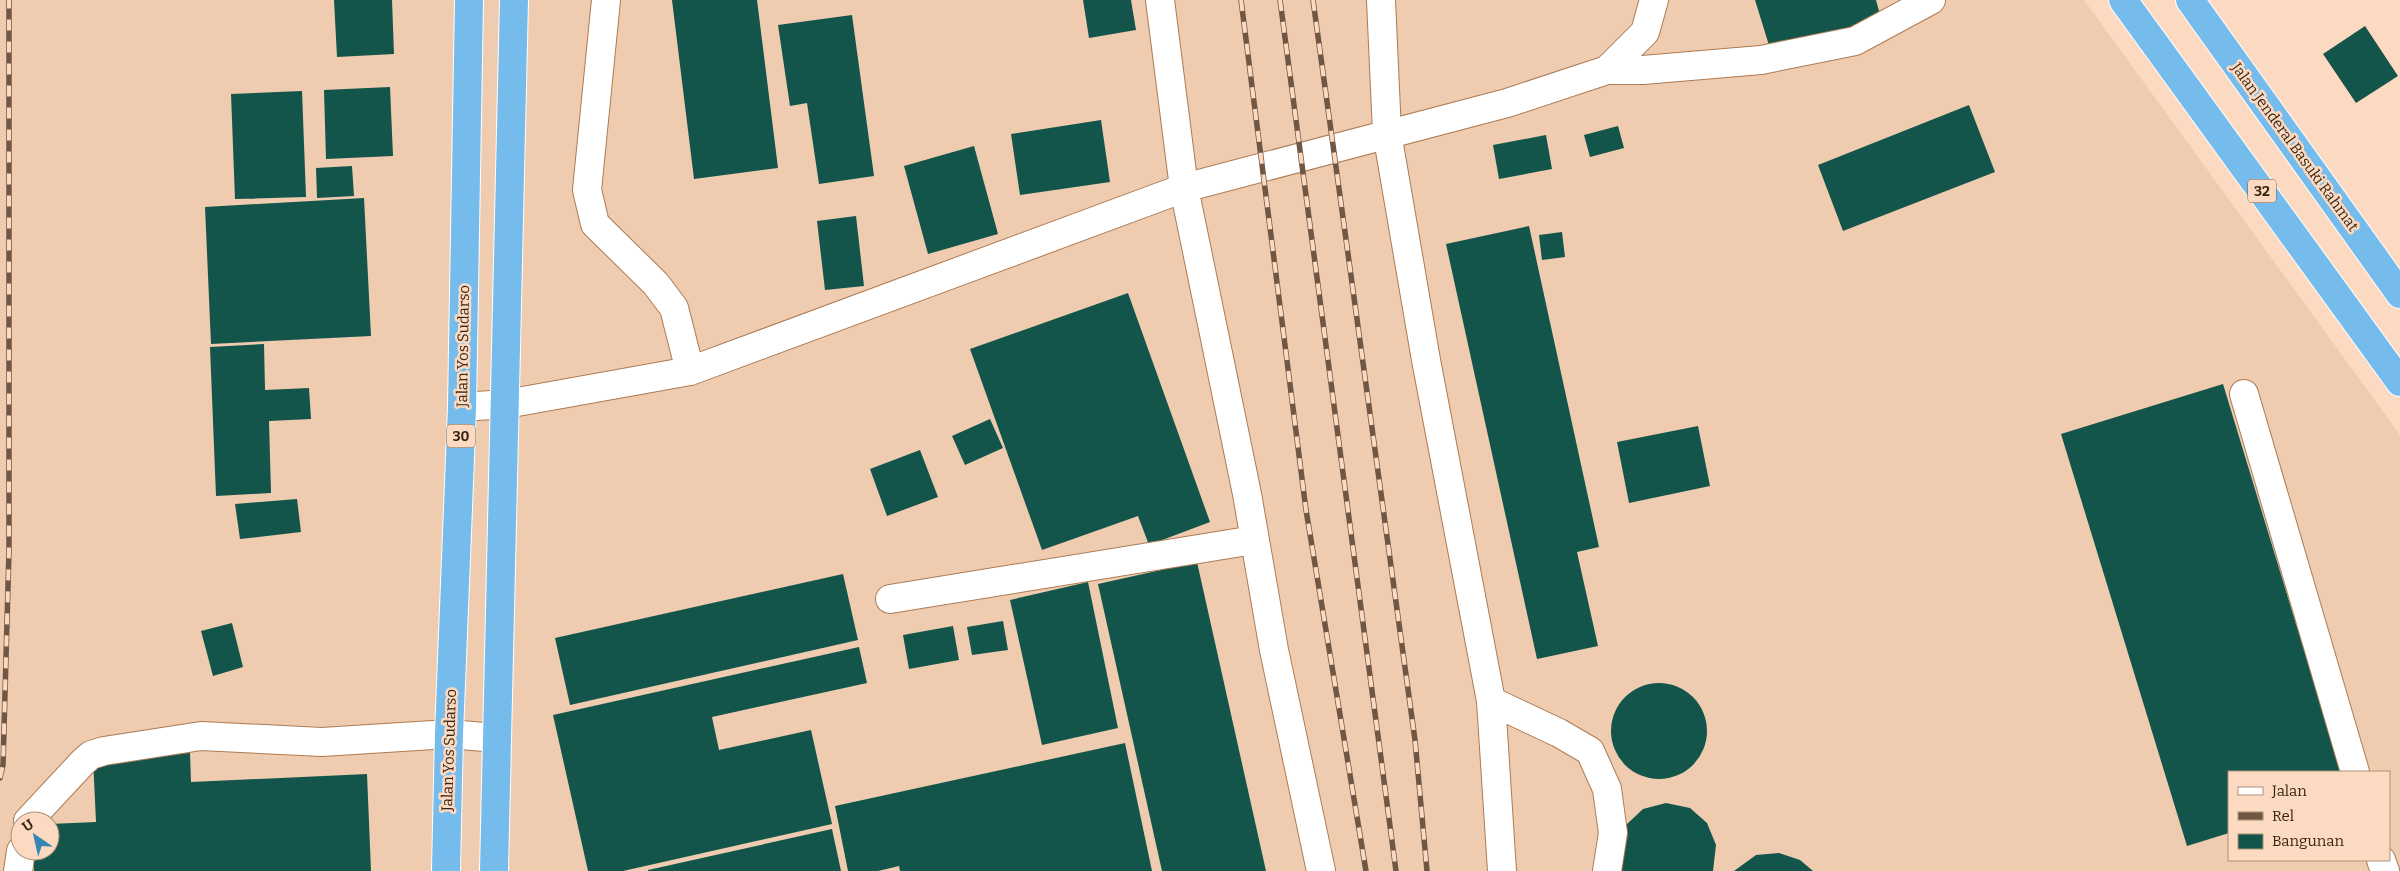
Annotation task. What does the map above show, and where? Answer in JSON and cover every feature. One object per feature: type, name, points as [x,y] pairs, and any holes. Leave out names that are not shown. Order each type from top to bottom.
[{"type":"highway","name":"Jalan Yos Sudarso","points":[[446,871],[449,734],[462,407],[468,0]]},
{"type":"highway","points":[[494,871],[514,0]]},
{"type":"highway","name":"32","points":[[2123,0],[2400,382]]},
{"type":"highway","name":"Jalan Jenderal Basuki Rahmat","points":[[2190,0],[2400,294]]},
{"type":"lane","points":[[606,0],[587,190],[595,224],[656,284],[674,308],[690,371]]},
{"type":"lane","points":[[1160,0],[1184,188],[1274,650],[1321,871]]},
{"type":"lane","points":[[1381,0],[1387,133],[1426,360],[1491,701],[1502,871]]},
{"type":"lane","points":[[1607,70],[1645,32],[1654,0]]},
{"type":"lane","points":[[462,407],[506,404],[690,371],[1184,188],[1387,133],[1507,103],[1607,70],[1642,70],[1760,60],[1855,41],[1931,0]]},
{"type":"lane","points":[[2244,394],[2356,771]]},
{"type":"lane","points":[[890,600],[1254,540]]},
{"type":"lane","points":[[1491,701],[1559,733],[1590,751],[1606,789],[1613,833],[1607,871]]},
{"type":"lane","points":[[37,811],[83,762],[91,755],[104,751],[201,736],[322,742],[449,734],[496,738]]},
{"type":"shaded area","points":[[0,0],[2084,0],[2400,435],[2400,871],[0,871]]},
{"type":"building","points":[[334,0],[392,0],[394,54],[337,57]]},
{"type":"building","points":[[672,0],[757,0],[778,168],[694,179]]},
{"type":"building","points":[[1083,0],[1131,0],[1136,30],[1089,38]]},
{"type":"building","points":[[1755,0],[1876,0],[1882,22],[1772,55]]},
{"type":"building","points":[[852,15],[874,176],[819,184],[807,103],[790,106],[778,25]]},
{"type":"building","points":[[2365,26],[2398,76],[2356,103],[2323,54]]},
{"type":"building","points":[[390,87],[393,156],[326,159],[324,90]]},
{"type":"building","points":[[302,91],[306,197],[235,199],[231,94]]},
{"type":"building","points":[[1969,105],[1995,172],[1843,231],[1818,165]]},
{"type":"building","points":[[1101,120],[1110,182],[1020,195],[1011,134]]},
{"type":"building","points":[[1618,126],[1624,148],[1590,157],[1584,135]]},
{"type":"building","points":[[1546,135],[1552,169],[1499,179],[1493,145]]},
{"type":"building","points":[[974,146],[998,234],[928,254],[904,166]]},
{"type":"building","points":[[352,166],[354,196],[317,198],[316,168]]},
{"type":"building","points":[[364,198],[371,336],[211,344],[205,207]]},
{"type":"building","points":[[856,216],[864,286],[825,290],[817,221]]},
{"type":"building","points":[[1529,226],[1599,547],[1577,552],[1598,646],[1537,659],[1446,244]]},
{"type":"building","points":[[1562,232],[1565,257],[1542,260],[1539,235]]},
{"type":"building","points":[[1128,293],[1210,522],[1149,545],[1138,516],[1042,550],[970,349]]},
{"type":"building","points":[[264,344],[265,390],[309,388],[311,419],[269,421],[271,493],[216,496],[210,347]]},
{"type":"building","points":[[2223,384],[2341,771],[2228,771],[2228,833],[2187,846],[2061,434]]},
{"type":"building","points":[[990,419],[1003,448],[965,465],[952,436]]},
{"type":"building","points":[[1698,426],[1710,486],[1629,503],[1617,442]]},
{"type":"building","points":[[920,450],[938,497],[887,516],[870,469]]},
{"type":"building","points":[[297,499],[301,532],[240,539],[235,504]]},
{"type":"building","points":[[1197,562],[1266,871],[1162,871],[1098,584]]},
{"type":"building","points":[[843,574],[858,640],[570,705],[555,638]]},
{"type":"building","points":[[1088,582],[1118,728],[1042,745],[1010,600]]},
{"type":"building","points":[[1003,621],[1008,650],[972,655],[967,627]]},
{"type":"building","points":[[232,623],[243,667],[213,676],[201,631]]},
{"type":"building","points":[[953,626],[959,660],[909,669],[903,635]]},
{"type":"building","points":[[859,647],[867,683],[712,717],[719,750],[811,730],[832,824],[623,871],[588,871],[553,715]]},
{"type":"building","points":[[1650,683],[1668,683],[1686,691],[1699,704],[1707,722],[1704,750],[1686,771],[1668,779],[1650,779],[1632,771],[1619,758],[1611,740],[1611,722],[1619,704],[1632,691]]},
{"type":"building","points":[[1125,743],[1152,871],[900,871],[899,866],[878,871],[848,871],[835,806]]},
{"type":"building","points":[[190,753],[191,782],[367,774],[371,871],[34,871],[34,861],[60,861],[60,824],[96,822],[93,758]]},
{"type":"building","points":[[1666,803],[1690,808],[1707,823],[1716,845],[1713,871],[1620,871],[1626,825],[1643,809]]},
{"type":"building","points":[[832,829],[841,871],[648,871],[648,870]]},
{"type":"building","points":[[1779,853],[1800,860],[1813,871],[1734,871],[1756,855]]},
{"type":"railway","points":[[0,778],[3,765],[9,551],[9,0]]},
{"type":"railway","points":[[1241,0],[1306,510],[1366,871]]},
{"type":"railway","points":[[1280,0],[1396,871]]},
{"type":"railway","points":[[1313,0],[1415,740],[1427,871]]}]
